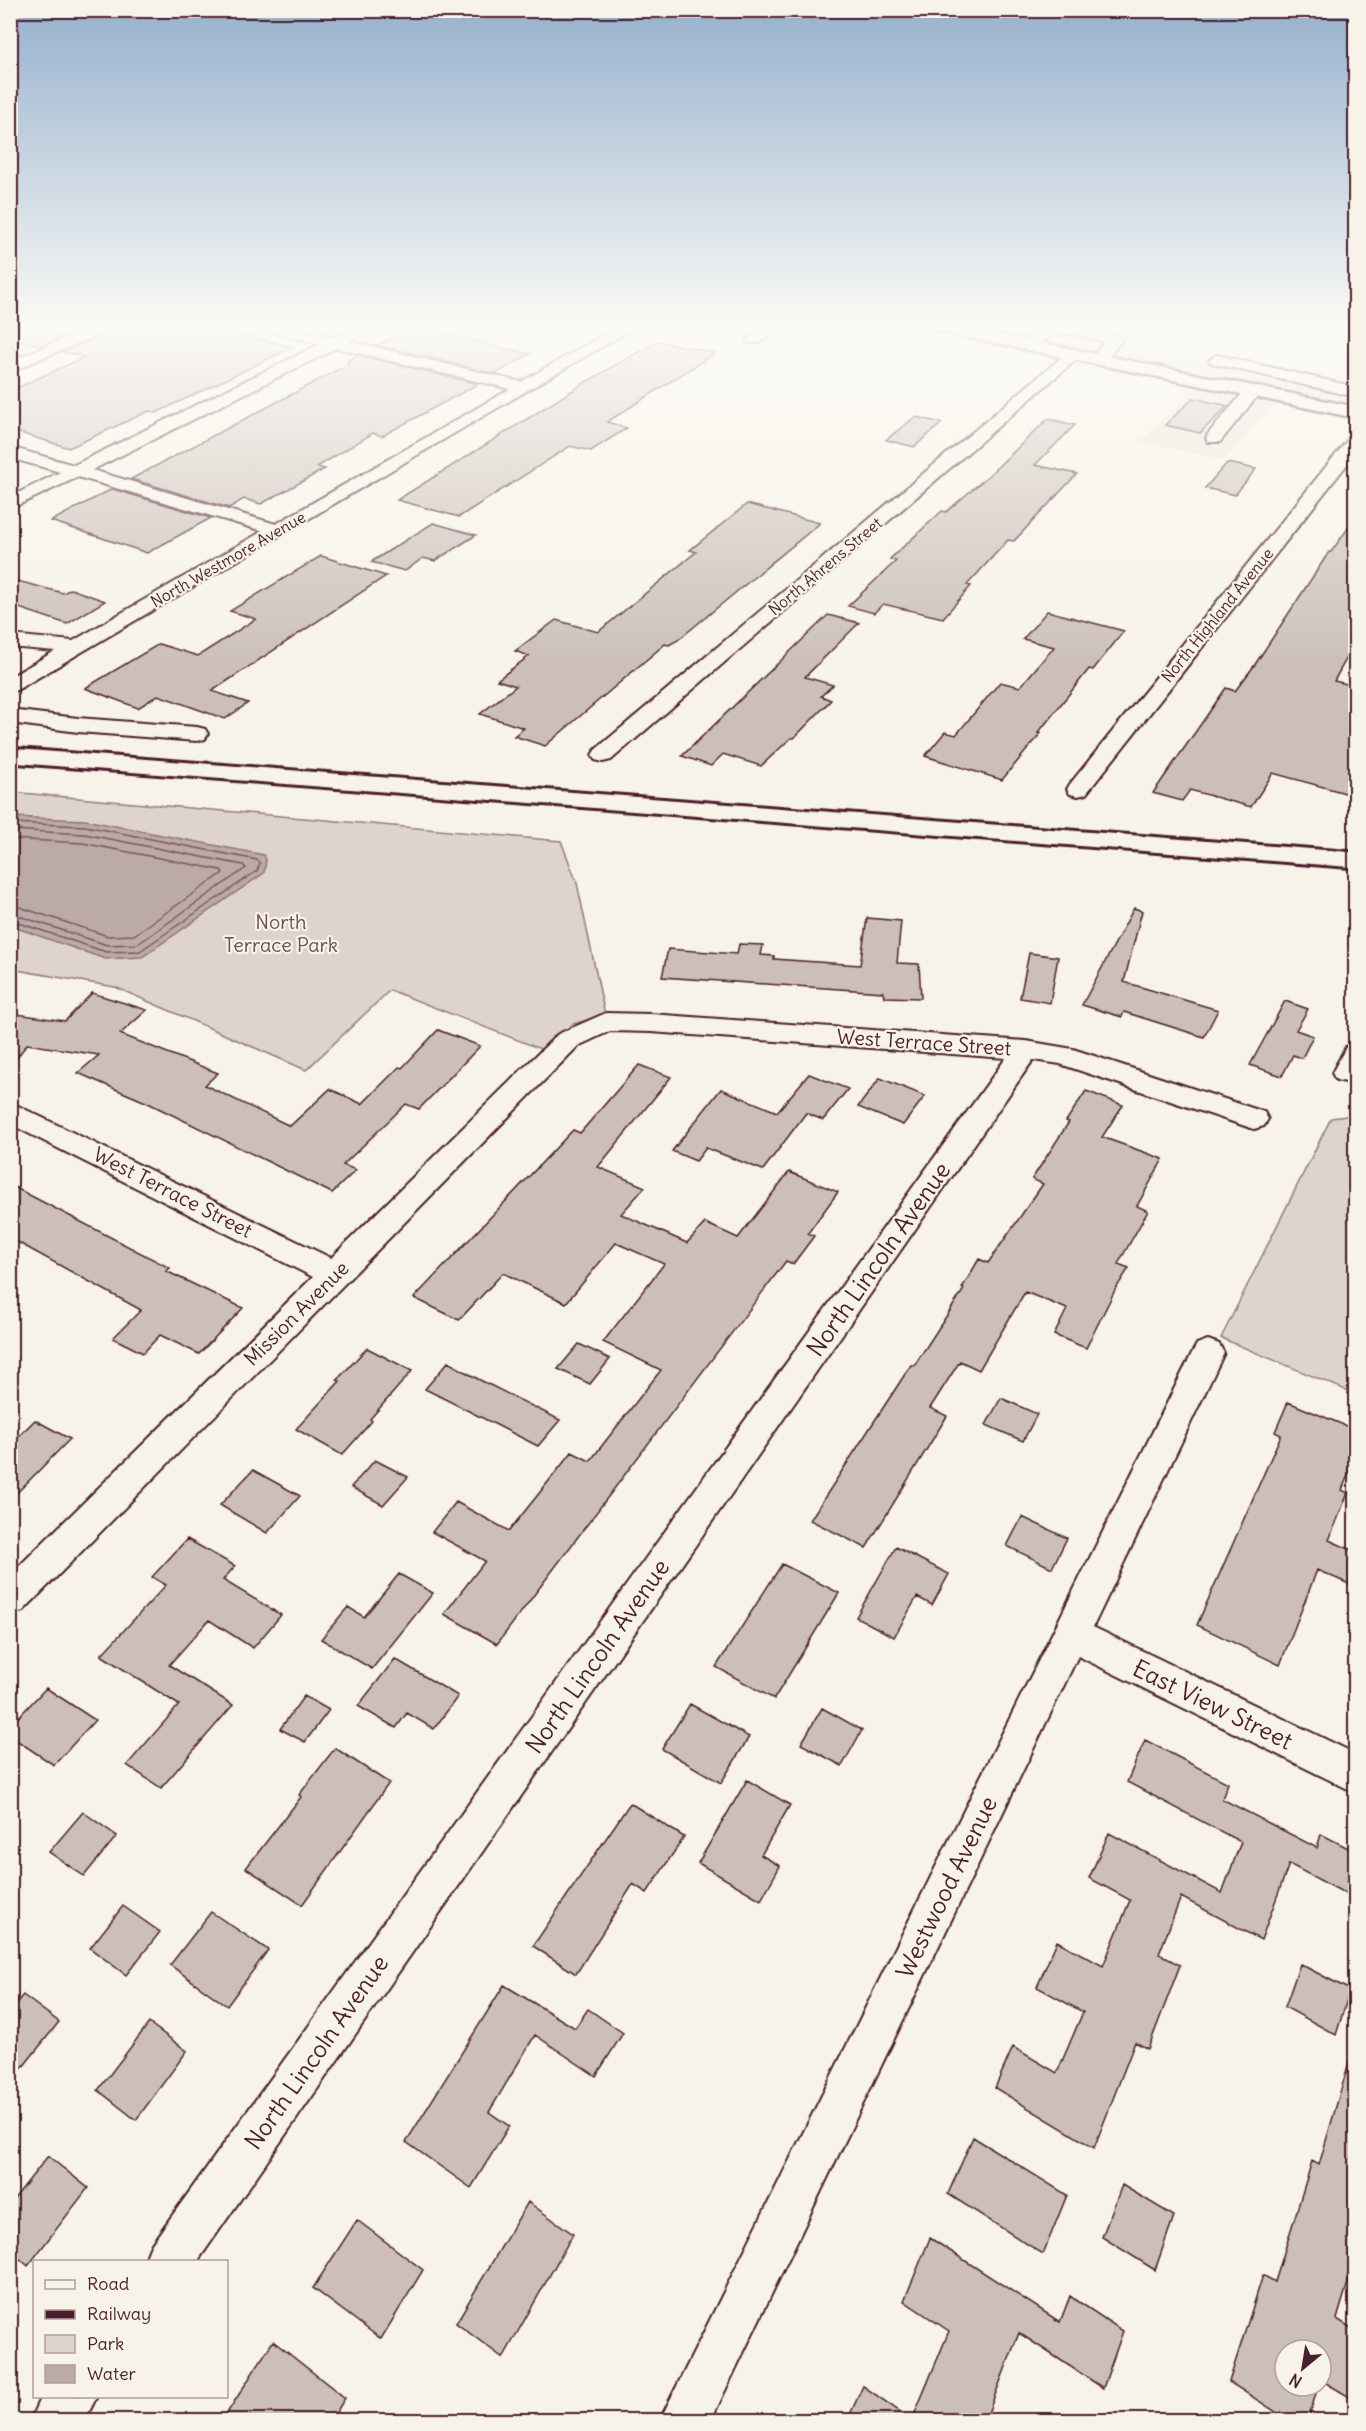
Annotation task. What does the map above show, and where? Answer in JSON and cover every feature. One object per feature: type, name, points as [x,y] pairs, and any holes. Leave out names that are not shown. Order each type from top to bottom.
[{"type":"street","points":[[10,504],[140,439]]},
{"type":"street","name":"North Westmore Avenue","points":[[10,686],[433,439]]},
{"type":"street","name":"North Ahrens Street","points":[[603,754],[973,439]]},
{"type":"street","name":"North Highland Avenue","points":[[1078,789],[1356,441]]},
{"type":"street","points":[[10,452],[278,530]]},
{"type":"street","points":[[10,642],[75,647]]},
{"type":"street","points":[[10,716],[78,725],[197,734]]},
{"type":"street","name":"West Terrace Street","points":[[585,1031],[606,1022],[651,1023],[1026,1050],[1063,1055],[1254,1119]]},
{"type":"street","name":"Mission Avenue","points":[[10,1600],[568,1040],[585,1031]]},
{"type":"street","name":"North Lincoln Avenue","points":[[169,2260],[1026,1050]]},
{"type":"street","name":"West Terrace Street","points":[[10,1112],[335,1274]]},
{"type":"street","name":"Westwood Avenue","points":[[685,2421],[1208,1353]]},
{"type":"street","name":"East View Street","points":[[1070,1634],[1356,1774]]},
{"type":"street","points":[[55,2421],[71,2398]]},
{"type":"shaded area","points":[[1143,439],[1243,439],[1225,460],[1140,442]]},
{"type":"green space","name":"North Terrace Park","points":[[10,792],[561,841],[577,883],[605,1015],[573,1024],[543,1050],[390,990],[306,1070],[115,987],[11,969]]},
{"type":"green space","points":[[1356,1115],[1355,1394],[1221,1338],[1331,1118]]},
{"type":"water","points":[[11,817],[85,820],[264,855],[266,860],[264,873],[142,957],[105,959],[11,926]]},
{"type":"building","points":[[41,439],[87,439],[69,448]]},
{"type":"building","points":[[206,439],[362,439],[317,467],[325,469],[261,504],[244,499],[229,508],[131,479]]},
{"type":"building","points":[[494,439],[609,439],[591,451],[570,446],[459,517],[397,500]]},
{"type":"building","points":[[887,439],[923,439],[914,447]]},
{"type":"building","points":[[1026,439],[1061,439],[1035,465],[1077,474],[1014,541],[1008,540],[967,585],[971,586],[943,618],[883,604],[874,613],[848,606],[896,561],[890,559],[942,511],[946,512]]},
{"type":"building","points":[[1227,463],[1256,469],[1235,495],[1205,488]]},
{"type":"building","points":[[112,489],[211,518],[147,553],[51,521]]},
{"type":"building","points":[[747,504],[820,523],[678,640],[669,645],[665,644],[545,746],[514,736],[524,728],[480,714],[516,686],[497,680],[529,656],[515,651],[556,620],[598,632],[696,552],[690,550]]},
{"type":"building","points":[[1356,517],[1356,641],[1334,681],[1356,686],[1356,796],[1273,773],[1251,807],[1190,790],[1182,801],[1153,793],[1226,688],[1235,691],[1254,666],[1329,552]]},
{"type":"building","points":[[433,523],[476,535],[435,561],[423,558],[405,571],[371,562]]},
{"type":"building","points":[[321,556],[386,576],[212,691],[248,703],[225,719],[158,695],[138,708],[85,688],[159,644],[198,656],[256,619],[230,611]]},
{"type":"building","points":[[10,579],[63,593],[71,589],[105,601],[67,624],[10,605]]},
{"type":"building","points":[[1047,611],[1124,631],[1093,670],[1089,669],[1002,780],[925,756],[945,732],[956,735],[1000,682],[1020,687],[1054,647],[1023,639]]},
{"type":"building","points":[[828,615],[859,623],[805,677],[833,685],[821,696],[831,700],[794,738],[791,738],[761,766],[723,754],[711,766],[682,756]]},
{"type":"building","points":[[1134,908],[1142,911],[1124,982],[1218,1010],[1204,1037],[1124,1012],[1122,1017],[1082,1005]]},
{"type":"building","points":[[867,918],[901,921],[897,963],[919,964],[921,998],[884,997],[883,992],[662,977],[668,949],[737,954],[739,944],[763,945],[761,955],[774,956],[774,959],[860,965]]},
{"type":"building","points":[[1029,953],[1058,957],[1050,1003],[1020,998]]},
{"type":"building","points":[[92,993],[147,1010],[120,1034],[218,1073],[205,1085],[290,1126],[330,1089],[362,1104],[399,1067],[402,1068],[438,1030],[480,1046],[419,1109],[406,1104],[343,1165],[356,1170],[332,1193],[148,1103],[78,1073],[99,1055],[27,1044],[10,1067],[10,1013],[65,1021]]},
{"type":"building","points":[[1285,1001],[1308,1009],[1296,1030],[1313,1036],[1302,1058],[1293,1055],[1282,1076],[1250,1065]]},
{"type":"building","points":[[639,1065],[671,1077],[598,1167],[645,1187],[621,1214],[687,1243],[705,1223],[738,1238],[789,1172],[838,1192],[808,1233],[814,1236],[793,1264],[786,1261],[497,1644],[444,1614],[485,1561],[432,1532],[456,1502],[509,1531],[572,1452],[590,1461],[661,1370],[603,1342],[664,1264],[616,1243],[566,1303],[503,1273],[459,1320],[414,1298],[573,1130],[580,1133]]},
{"type":"building","points":[[809,1074],[848,1089],[823,1120],[806,1113],[763,1170],[706,1148],[696,1161],[672,1151],[721,1089],[777,1112]]},
{"type":"building","points":[[880,1078],[925,1096],[903,1125],[858,1107]]},
{"type":"building","points":[[1086,1091],[1123,1105],[1102,1137],[1163,1159],[1137,1206],[1148,1211],[1118,1264],[1129,1268],[1115,1290],[1086,1348],[1054,1335],[1067,1309],[1025,1292],[979,1370],[960,1361],[930,1408],[947,1416],[866,1548],[810,1520],[911,1365],[914,1366],[964,1289],[962,1288],[979,1259],[988,1263],[1043,1184],[1032,1179]]},
{"type":"building","points":[[10,1185],[170,1268],[166,1271],[243,1308],[199,1354],[160,1335],[143,1353],[113,1338],[141,1310],[10,1238]]},
{"type":"building","points":[[579,1344],[610,1359],[590,1384],[558,1369]]},
{"type":"building","points":[[367,1348],[412,1371],[342,1455],[296,1429]]},
{"type":"building","points":[[448,1362],[560,1420],[538,1446],[425,1389]]},
{"type":"building","points":[[1001,1398],[1037,1414],[1023,1441],[986,1425]]},
{"type":"building","points":[[1288,1402],[1356,1430],[1356,1455],[1342,1490],[1348,1493],[1329,1540],[1356,1552],[1356,1587],[1317,1570],[1280,1665],[1197,1625],[1281,1435],[1275,1432]]},
{"type":"building","points":[[35,1420],[70,1439],[10,1500],[10,1445]]},
{"type":"building","points":[[375,1460],[408,1477],[383,1505],[351,1487]]},
{"type":"building","points":[[253,1470],[300,1496],[267,1533],[220,1505]]},
{"type":"building","points":[[1022,1517],[1067,1538],[1052,1568],[1007,1546]]},
{"type":"building","points":[[187,1539],[235,1566],[223,1580],[281,1615],[253,1648],[209,1620],[169,1665],[233,1705],[161,1788],[127,1765],[179,1705],[101,1655],[166,1585],[152,1577]]},
{"type":"building","points":[[896,1547],[949,1574],[932,1605],[917,1597],[894,1637],[856,1617]]},
{"type":"building","points":[[782,1564],[839,1593],[774,1699],[716,1667]]},
{"type":"building","points":[[399,1574],[433,1593],[372,1669],[321,1639],[348,1607],[364,1617]]},
{"type":"building","points":[[395,1659],[458,1696],[434,1729],[407,1713],[396,1728],[358,1706]]},
{"type":"building","points":[[46,1688],[95,1720],[54,1765],[10,1736],[10,1726]]},
{"type":"building","points":[[304,1696],[329,1710],[305,1742],[280,1729]]},
{"type":"building","points":[[690,1704],[749,1737],[721,1783],[662,1749]]},
{"type":"building","points":[[822,1708],[862,1730],[842,1766],[801,1744]]},
{"type":"building","points":[[1145,1740],[1228,1783],[1222,1799],[1317,1848],[1321,1834],[1356,1852],[1356,1899],[1289,1864],[1261,1940],[1181,1897],[1159,1954],[1180,1965],[1148,2049],[1135,2042],[1094,2148],[995,2088],[1013,2047],[1057,2073],[1083,2012],[1037,1987],[1057,1941],[1103,1966],[1130,1900],[1089,1878],[1109,1833],[1222,1893],[1241,1842],[1127,1782]]},
{"type":"building","points":[[335,1748],[389,1783],[302,1905],[246,1868],[301,1797],[299,1795]]},
{"type":"building","points":[[747,1780],[790,1805],[761,1855],[780,1866],[761,1900],[698,1863]]},
{"type":"building","points":[[630,1803],[684,1837],[647,1893],[633,1884],[576,1974],[533,1946]]},
{"type":"building","points":[[83,1812],[117,1836],[84,1876],[49,1852]]},
{"type":"building","points":[[123,1906],[160,1932],[126,1975],[90,1948]]},
{"type":"building","points":[[211,1912],[268,1950],[227,2006],[170,1965]]},
{"type":"building","points":[[1300,1964],[1350,1990],[1336,2035],[1285,2007]]},
{"type":"building","points":[[504,1985],[575,2028],[588,2009],[623,2033],[596,2076],[535,2035],[489,2112],[509,2126],[471,2188],[406,2142]]},
{"type":"building","points":[[23,1995],[59,2022],[10,2083],[10,2010]]},
{"type":"building","points":[[149,2023],[187,2051],[136,2120],[98,2090]]},
{"type":"building","points":[[1349,2062],[1356,2063],[1356,2256],[1337,2319],[1356,2331],[1356,2401],[1333,2387],[1333,2338],[1273,2338],[1273,2398],[1315,2398],[1308,2421],[1290,2421],[1229,2382],[1263,2275],[1275,2282],[1312,2161],[1319,2165]]},
{"type":"building","points":[[973,2137],[1067,2195],[1043,2254],[948,2194]]},
{"type":"building","points":[[48,2156],[88,2188],[28,2266],[10,2250],[10,2204]]},
{"type":"building","points":[[1122,2185],[1174,2216],[1155,2270],[1102,2237]]},
{"type":"building","points":[[528,2202],[573,2234],[503,2358],[456,2323]]},
{"type":"building","points":[[357,2220],[423,2270],[381,2339],[313,2288]]},
{"type":"building","points":[[930,2238],[1060,2322],[1070,2296],[1123,2331],[1103,2388],[1019,2333],[985,2421],[847,2421],[863,2386],[912,2420],[949,2331],[904,2301]]},
{"type":"building","points":[[273,2341],[345,2398],[331,2421],[222,2421]]},
{"type":"railway","points":[[10,747],[1356,851]]},
{"type":"railway","points":[[10,764],[1356,869]]}]
